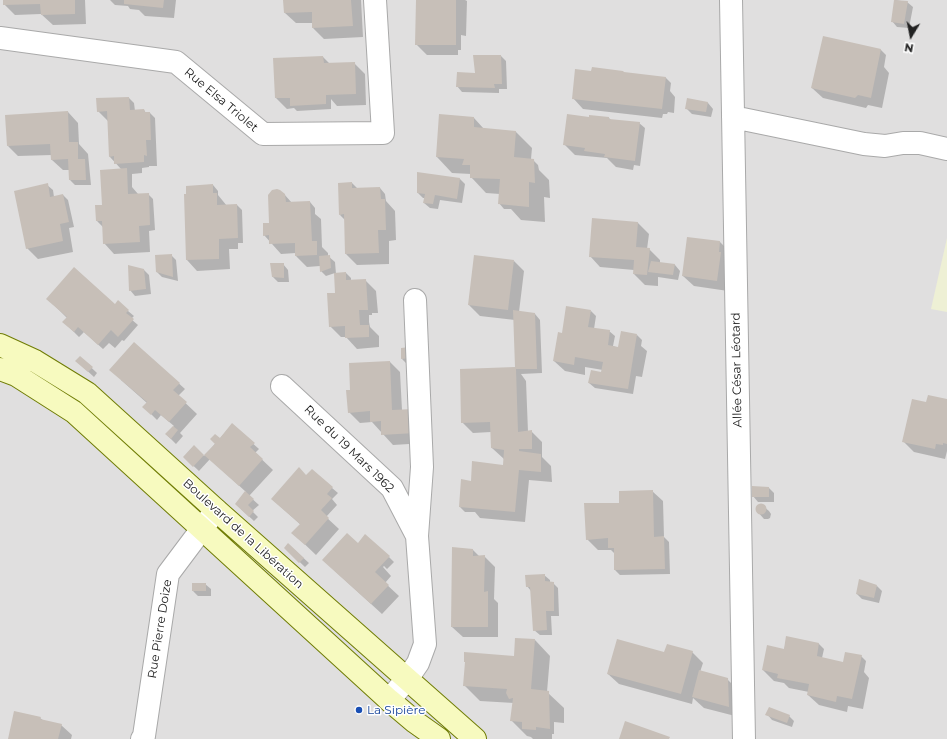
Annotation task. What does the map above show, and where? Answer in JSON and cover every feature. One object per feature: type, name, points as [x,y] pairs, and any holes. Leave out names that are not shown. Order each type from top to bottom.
[{"type":"street","name":"Rue Elsa Triolet","points":[[0,38],[176,62],[263,134],[383,133],[375,0]]},
{"type":"street","name":"Allée César Léotard","points":[[731,0],[744,739]]},
{"type":"street","points":[[733,117],[864,144],[885,146],[903,143],[920,143],[947,149]]},
{"type":"street","points":[[414,300],[422,467],[418,536]]},
{"type":"street","name":"Boulevard de la Libération","points":[[0,345],[35,361],[87,393],[216,510],[475,739]]},
{"type":"street","name":"Boulevard de la Libération","points":[[0,369],[16,375],[74,412],[389,700],[438,739]]},
{"type":"street","name":"Rue du 19 Mars 1962","points":[[282,386],[392,488],[418,536],[425,644],[418,663],[407,679],[389,700]]},
{"type":"street","name":"Rue Pierre Doize","points":[[142,739],[144,736],[168,574],[216,510]]},
{"type":"shaded area","points":[[0,0],[947,0],[947,739],[0,739]]},
{"type":"green space","points":[[947,238],[947,312],[931,309]]},
{"type":"building","points":[[3,0],[75,0],[75,14],[41,15],[40,4],[3,5]]},
{"type":"building","points":[[124,0],[164,0],[163,8],[124,4]]},
{"type":"building","points":[[283,0],[351,0],[353,26],[312,28],[312,12],[284,13]]},
{"type":"building","points":[[416,0],[456,0],[456,45],[415,45]]},
{"type":"building","points":[[894,0],[908,1],[904,24],[891,22]]},
{"type":"building","points":[[823,36],[881,49],[871,98],[858,95],[855,98],[811,88]]},
{"type":"building","points":[[473,55],[501,55],[502,84],[494,84],[495,88],[456,87],[457,72],[475,73]]},
{"type":"building","points":[[323,56],[324,63],[355,62],[356,94],[326,95],[326,104],[290,106],[290,98],[275,98],[273,58]]},
{"type":"building","points":[[592,67],[666,77],[662,109],[572,99],[575,69],[591,71]]},
{"type":"building","points":[[129,97],[130,110],[144,109],[145,112],[150,112],[151,140],[146,140],[147,156],[144,155],[144,162],[114,164],[114,156],[109,157],[107,111],[97,112],[96,98]]},
{"type":"building","points":[[687,98],[708,102],[706,112],[685,109]]},
{"type":"building","points":[[68,111],[69,142],[78,142],[78,159],[85,159],[86,180],[69,180],[68,159],[51,160],[50,144],[7,146],[5,115]]},
{"type":"building","points":[[439,114],[474,117],[474,127],[516,131],[514,157],[534,159],[535,183],[529,182],[529,207],[498,204],[500,179],[470,178],[470,165],[462,165],[464,159],[436,157]]},
{"type":"building","points":[[567,114],[589,117],[589,115],[609,117],[609,119],[640,122],[635,161],[604,157],[605,154],[584,151],[585,148],[563,145]]},
{"type":"building","points":[[127,168],[128,194],[149,193],[150,225],[139,226],[140,242],[103,244],[102,221],[96,221],[95,205],[102,205],[100,170]]},
{"type":"building","points":[[417,172],[460,178],[457,199],[435,195],[433,204],[423,203],[425,194],[417,193]]},
{"type":"building","points":[[352,182],[352,188],[380,187],[381,199],[385,199],[386,230],[378,230],[379,253],[345,254],[344,214],[339,215],[338,183]]},
{"type":"building","points":[[48,183],[50,197],[63,194],[69,222],[60,224],[63,241],[26,249],[14,191]]},
{"type":"building","points":[[213,184],[213,193],[217,193],[217,205],[237,204],[238,238],[219,239],[219,259],[186,260],[184,194],[186,194],[186,186]]},
{"type":"building","points":[[277,189],[285,194],[286,202],[310,201],[312,241],[317,241],[317,255],[295,256],[295,243],[269,244],[269,235],[263,236],[263,223],[269,223],[268,195],[272,190]]},
{"type":"building","points":[[592,218],[638,222],[636,247],[650,248],[647,275],[633,274],[634,260],[589,257]]},
{"type":"building","points":[[687,237],[720,241],[719,252],[721,252],[717,281],[682,276]]},
{"type":"building","points":[[172,254],[173,277],[156,272],[155,255]]},
{"type":"building","points":[[330,255],[331,268],[320,272],[319,256]]},
{"type":"building","points":[[474,255],[514,260],[508,310],[468,305]]},
{"type":"building","points":[[651,261],[675,264],[673,275],[648,272]]},
{"type":"building","points":[[270,263],[284,263],[284,278],[272,277]]},
{"type":"building","points":[[128,265],[144,269],[146,289],[129,291]]},
{"type":"building","points":[[74,267],[115,304],[118,300],[129,310],[126,313],[134,319],[118,337],[111,330],[98,345],[78,327],[74,332],[62,322],[67,317],[46,299]]},
{"type":"building","points":[[346,272],[346,280],[366,279],[368,310],[359,310],[360,325],[369,325],[369,337],[345,338],[345,326],[329,327],[327,293],[335,293],[334,273]]},
{"type":"building","points":[[566,306],[591,310],[588,327],[610,330],[608,345],[618,347],[621,331],[637,334],[628,389],[588,383],[591,370],[601,372],[603,362],[575,357],[574,365],[553,361],[558,332],[562,333]]},
{"type":"building","points":[[513,310],[535,313],[537,369],[516,369],[518,432],[532,430],[532,449],[519,449],[519,451],[541,454],[541,472],[519,470],[515,512],[459,507],[461,479],[471,481],[472,461],[503,465],[504,450],[491,448],[490,422],[461,423],[460,369],[515,367]]},
{"type":"building","points":[[134,342],[180,383],[173,390],[187,402],[169,422],[155,410],[151,415],[142,407],[147,402],[109,370]]},
{"type":"building","points":[[410,347],[411,358],[401,359],[401,348]]},
{"type":"building","points":[[80,356],[93,367],[88,372],[75,361]]},
{"type":"building","points":[[390,361],[392,410],[414,409],[415,433],[381,435],[381,421],[370,422],[370,411],[348,413],[346,390],[350,390],[349,363]]},
{"type":"building","points":[[928,395],[947,399],[947,444],[936,444],[935,449],[902,442],[912,399],[926,402]]},
{"type":"building","points":[[232,423],[255,443],[250,447],[263,459],[239,486],[204,455],[215,444],[210,439],[215,434],[220,438]]},
{"type":"building","points":[[173,426],[178,430],[171,439],[165,434]]},
{"type":"building","points":[[194,445],[204,455],[193,467],[183,457]]},
{"type":"building","points":[[299,467],[306,475],[312,469],[333,487],[327,494],[332,498],[321,510],[329,518],[305,545],[291,533],[300,524],[271,499]]},
{"type":"building","points":[[752,486],[769,487],[769,497],[752,497]]},
{"type":"building","points":[[653,490],[654,537],[664,536],[665,569],[614,570],[614,548],[608,548],[608,538],[586,540],[584,503],[619,503],[619,491]]},
{"type":"building","points":[[245,491],[254,499],[248,505],[254,511],[249,517],[235,504]]},
{"type":"building","points":[[759,504],[763,504],[765,505],[765,513],[759,514],[756,511],[756,507]]},
{"type":"building","points":[[347,533],[358,543],[365,534],[390,556],[375,572],[389,585],[371,604],[322,560]]},
{"type":"building","points":[[288,543],[304,558],[299,563],[284,548]]},
{"type":"building","points":[[452,547],[473,549],[473,556],[485,555],[484,592],[488,591],[488,627],[451,627]]},
{"type":"building","points":[[545,574],[545,581],[554,582],[554,611],[546,611],[547,630],[533,631],[530,587],[526,587],[525,575]]},
{"type":"building","points":[[859,579],[877,585],[874,598],[856,594]]},
{"type":"building","points":[[192,583],[206,583],[206,591],[192,591]]},
{"type":"building","points":[[786,636],[819,643],[817,656],[843,662],[845,652],[862,655],[852,699],[837,696],[836,702],[807,695],[809,684],[777,678],[778,674],[762,670],[767,645],[784,649]]},
{"type":"building","points":[[515,638],[535,639],[531,689],[549,691],[550,729],[536,727],[536,730],[522,729],[522,722],[510,721],[513,698],[509,699],[506,693],[507,689],[463,686],[465,662],[464,652],[514,656]]},
{"type":"building","points":[[617,639],[664,652],[667,644],[693,651],[681,694],[607,674]]},
{"type":"building","points":[[699,670],[728,678],[729,707],[692,697]]},
{"type":"building","points":[[769,707],[790,715],[787,723],[765,715]]},
{"type":"building","points":[[14,711],[41,717],[40,719],[62,724],[58,739],[8,739]]},
{"type":"building","points":[[625,721],[670,737],[669,739],[619,739]]},
{"type":"place","name":"La Sipière","points":[[359,710]]}]
